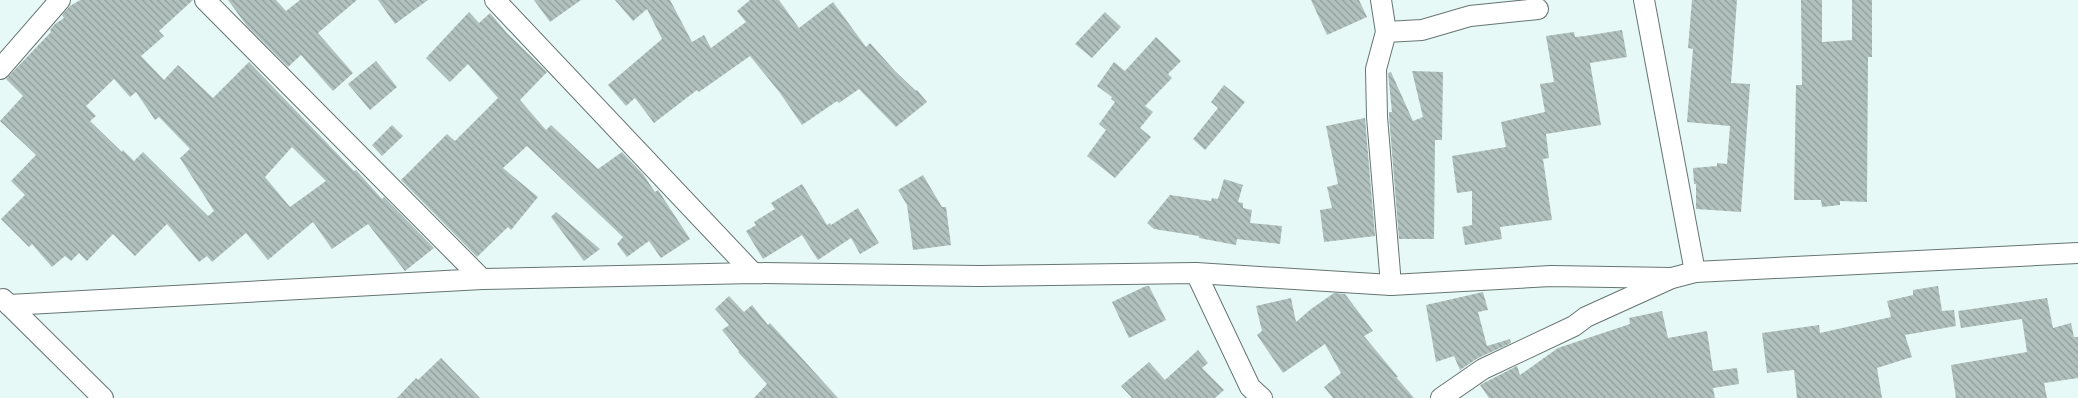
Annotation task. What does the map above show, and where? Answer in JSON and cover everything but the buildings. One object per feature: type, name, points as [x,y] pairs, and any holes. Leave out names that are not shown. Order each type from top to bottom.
[{"type":"street","points":[[0,69],[60,0]]},
{"type":"street","points":[[204,0],[482,279]]},
{"type":"street","points":[[495,0],[753,273]]},
{"type":"street","points":[[1381,0],[1386,32],[1376,69],[1377,117],[1391,285]]},
{"type":"street","points":[[1644,0],[1695,272]]},
{"type":"street","points":[[1386,32],[1422,30],[1470,16],[1538,9]]},
{"type":"street","points":[[1441,398],[1483,369],[1574,326],[1586,317],[1672,278],[1695,272],[2078,253]]},
{"type":"street","points":[[5,301],[482,279],[753,273],[988,276],[1196,273],[1391,285],[1551,276],[1672,278]]},
{"type":"street","points":[[1196,273],[1250,387],[1262,398]]},
{"type":"street","points":[[5,301],[103,398]]}]
